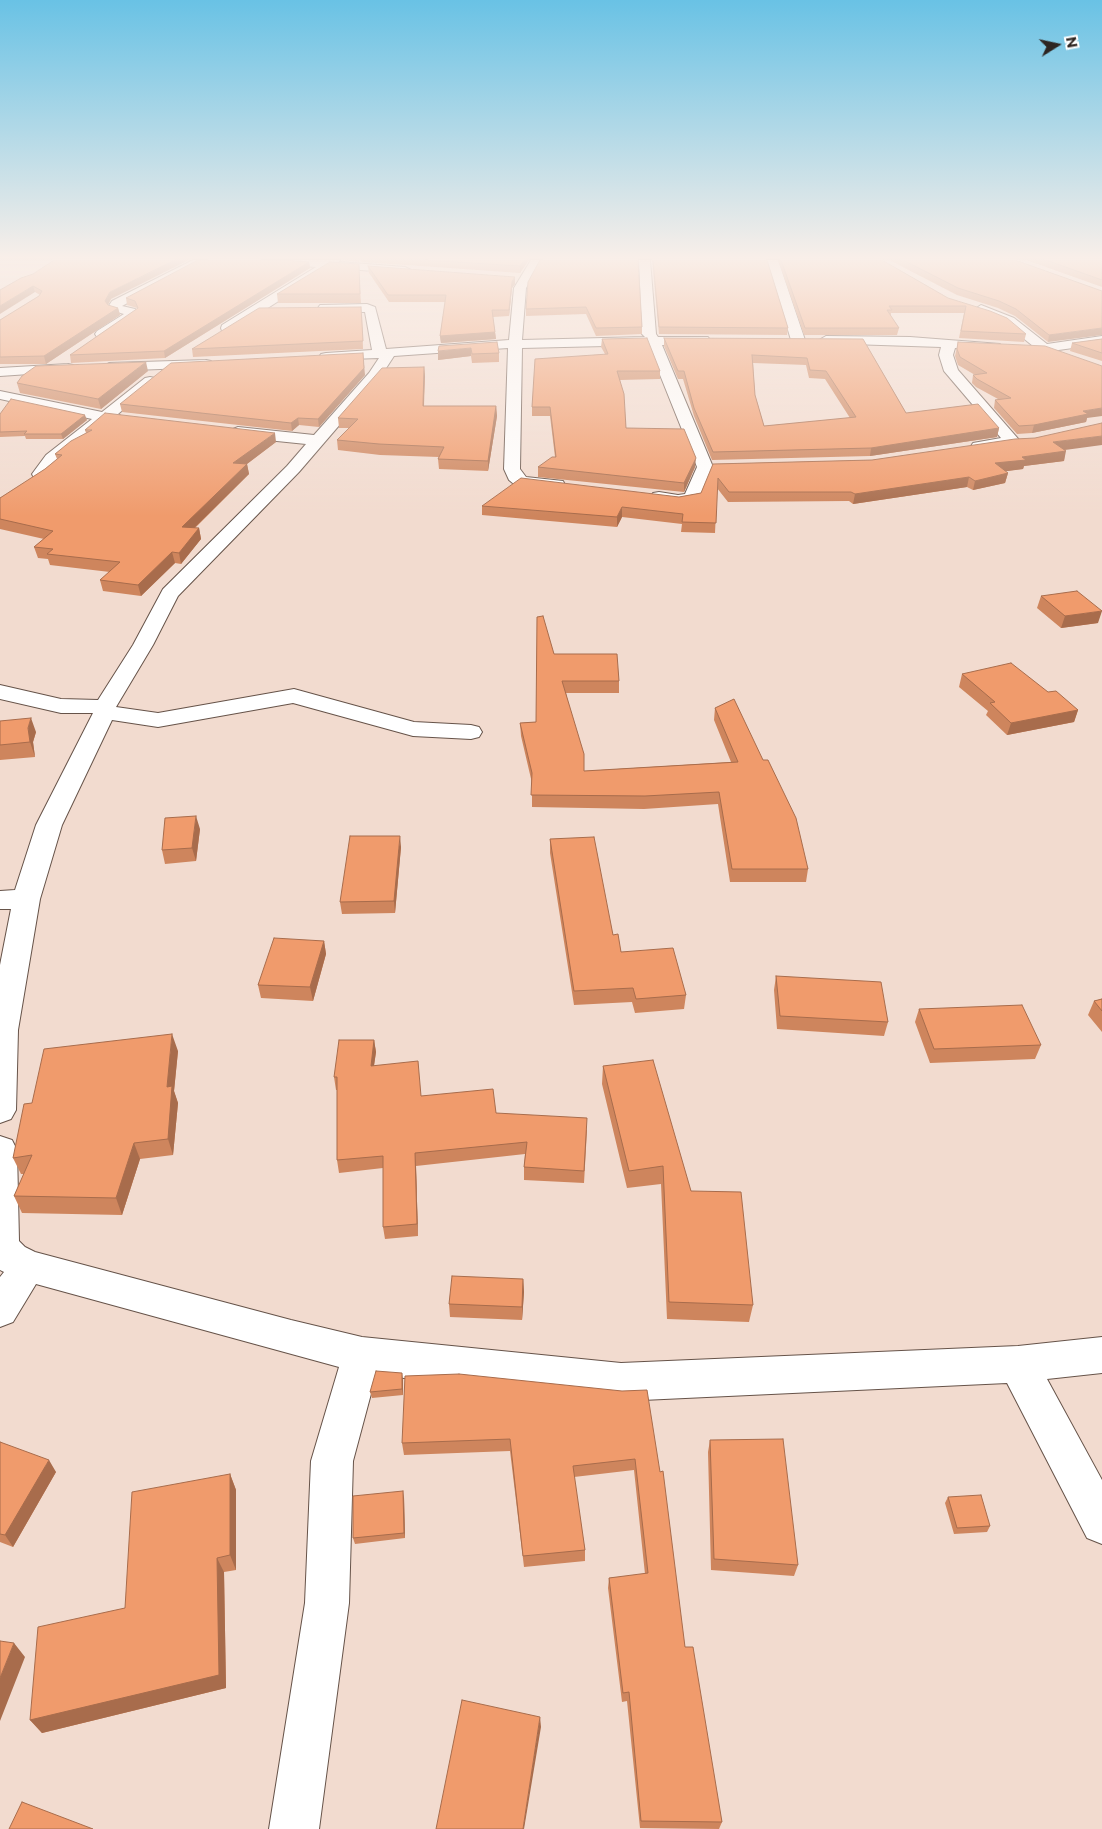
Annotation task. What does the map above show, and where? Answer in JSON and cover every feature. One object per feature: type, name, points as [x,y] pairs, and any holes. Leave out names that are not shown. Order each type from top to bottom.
[{"type":"street","points":[[0,1110],[3,1030],[13,900],[105,709],[143,645],[170,593],[281,482],[374,376],[385,354],[382,345]]},
{"type":"street","points":[[310,358],[497,345]]},
{"type":"street","points":[[515,345],[512,469],[515,476],[521,481],[570,487]]},
{"type":"street","points":[[639,495],[678,500],[692,498],[705,467],[655,345]]},
{"type":"street","points":[[949,345],[946,355],[951,371],[1012,441]]},
{"type":"street","points":[[968,345],[1006,348]]},
{"type":"street","points":[[1041,345],[1076,358]]},
{"type":"street","points":[[1025,348],[1063,345]]},
{"type":"street","points":[[40,474],[52,458],[168,365],[193,350]]},
{"type":"street","points":[[50,369],[66,358]]},
{"type":"street","points":[[98,368],[222,363]]},
{"type":"street","points":[[0,372],[79,368]]},
{"type":"street","points":[[0,395],[105,417],[133,420]]},
{"type":"street","points":[[222,429],[316,440]]},
{"type":"street","points":[[965,448],[1032,440]]},
{"type":"street","points":[[705,467],[724,466]]},
{"type":"street","points":[[0,692],[61,706],[105,709],[158,720],[294,696],[413,729],[471,732]]},
{"type":"street","points":[[0,1150],[1,1248],[12,1258],[27,1266],[290,1338],[362,1355],[621,1382],[1018,1364],[1102,1355]]},
{"type":"street","points":[[0,1310],[27,1266]]},
{"type":"street","points":[[294,1829],[327,1603],[332,1461],[362,1355]]},
{"type":"street","points":[[1018,1364],[1102,1523]]},
{"type":"building","points":[[0,345],[60,345],[44,356],[0,357]]},
{"type":"building","points":[[84,345],[173,345],[164,351],[70,355]]},
{"type":"building","points":[[198,345],[270,345],[192,349]]},
{"type":"building","points":[[498,345],[499,353],[472,354],[471,348],[438,351],[439,346]]},
{"type":"building","points":[[605,345],[650,345],[660,371],[617,371],[624,394],[626,428],[684,429],[696,458],[684,483],[538,467],[552,457],[556,457],[550,407],[532,407],[535,359],[608,354]]},
{"type":"building","points":[[667,345],[867,345],[906,413],[978,404],[999,428],[871,448],[713,452],[694,408],[684,371],[678,371]],"holes":[[[752,355],[807,358],[810,370],[826,371],[856,417],[764,426],[755,395]]]},
{"type":"building","points":[[958,345],[1045,346],[1102,366],[1102,408],[1083,411],[1088,414],[1034,425],[1019,426],[995,400],[1011,398],[977,379],[973,375],[987,373],[960,357]]},
{"type":"building","points":[[1079,345],[1102,345],[1102,353]]},
{"type":"building","points":[[363,353],[364,368],[318,419],[298,418],[291,423],[120,404],[171,363]]},
{"type":"building","points":[[146,362],[98,399],[17,383],[22,376],[36,366]]},
{"type":"building","points":[[424,367],[423,406],[496,406],[488,461],[438,459],[444,447],[337,440],[358,419],[338,418],[382,368]]},
{"type":"building","points":[[11,399],[85,415],[61,434],[24,434],[27,431],[0,432],[0,414]]},
{"type":"building","points":[[105,413],[275,433],[233,463],[247,464],[182,527],[199,528],[179,553],[172,552],[138,585],[100,580],[120,562],[47,554],[53,549],[34,547],[53,531],[0,519],[0,498],[45,469],[62,455],[55,454],[71,441],[92,430],[85,430]]},
{"type":"building","points":[[1102,423],[1102,436],[1053,442],[1066,451],[1022,457],[1026,460],[995,463],[1008,473],[975,481],[969,477],[855,494],[851,492],[729,492],[718,478],[716,523],[682,522],[683,514],[622,507],[617,517],[482,506],[521,478],[679,497],[701,493],[713,464],[872,460],[1015,439],[1035,438]]},
{"type":"building","points":[[1077,591],[1102,611],[1065,616],[1041,596]]},
{"type":"building","points":[[543,616],[554,654],[617,654],[619,681],[562,681],[584,754],[584,771],[738,762],[715,708],[734,699],[763,760],[768,760],[796,818],[808,869],[732,869],[719,792],[645,796],[531,795],[532,773],[520,723],[536,722],[537,617]]},
{"type":"building","points":[[1011,663],[1048,692],[1056,691],[1078,710],[1011,723],[990,703],[995,702],[962,674]]},
{"type":"building","points":[[31,718],[28,728],[30,742],[0,745],[0,721]]},
{"type":"building","points":[[196,816],[192,848],[162,850],[165,818]]},
{"type":"building","points":[[350,836],[400,836],[394,901],[340,902]]},
{"type":"building","points":[[594,837],[613,935],[618,934],[621,952],[673,948],[686,995],[636,999],[633,988],[574,991],[550,839]]},
{"type":"building","points":[[274,938],[324,941],[310,987],[258,985]]},
{"type":"building","points":[[776,976],[881,982],[888,1022],[780,1016]]},
{"type":"building","points":[[1102,999],[1102,1011],[1094,1001]]},
{"type":"building","points":[[1022,1005],[1041,1045],[934,1049],[919,1009]]},
{"type":"building","points":[[172,1034],[167,1087],[172,1086],[168,1139],[134,1143],[116,1198],[14,1196],[32,1155],[13,1158],[24,1104],[32,1103],[44,1049]]},
{"type":"building","points":[[339,1040],[374,1040],[371,1066],[418,1061],[421,1096],[493,1089],[496,1113],[587,1118],[584,1171],[524,1167],[527,1142],[415,1153],[417,1224],[383,1227],[383,1156],[337,1160],[337,1077],[334,1077]]},
{"type":"building","points":[[653,1060],[691,1191],[741,1192],[753,1305],[669,1302],[663,1166],[629,1171],[603,1066]]},
{"type":"building","points":[[452,1276],[523,1279],[522,1307],[449,1304]]},
{"type":"building","points":[[376,1371],[402,1373],[402,1389],[370,1392]]},
{"type":"building","points":[[459,1374],[622,1391],[647,1390],[660,1472],[663,1471],[685,1647],[693,1647],[722,1822],[641,1821],[629,1692],[623,1693],[609,1578],[648,1573],[635,1459],[573,1466],[585,1550],[523,1556],[510,1439],[402,1443],[405,1376]]},
{"type":"building","points":[[783,1439],[798,1565],[714,1559],[710,1440]]},
{"type":"building","points":[[0,1442],[49,1460],[5,1535],[0,1534]]},
{"type":"building","points":[[230,1474],[230,1555],[217,1558],[219,1675],[30,1720],[38,1627],[125,1608],[132,1492]]},
{"type":"building","points":[[403,1491],[404,1533],[353,1538],[353,1496]]},
{"type":"building","points":[[981,1495],[990,1526],[957,1528],[948,1497]]},
{"type":"building","points":[[0,1641],[14,1643],[0,1678]]},
{"type":"building","points":[[462,1700],[540,1717],[523,1829],[436,1829]]},
{"type":"building","points":[[22,1802],[93,1829],[9,1829]]}]
